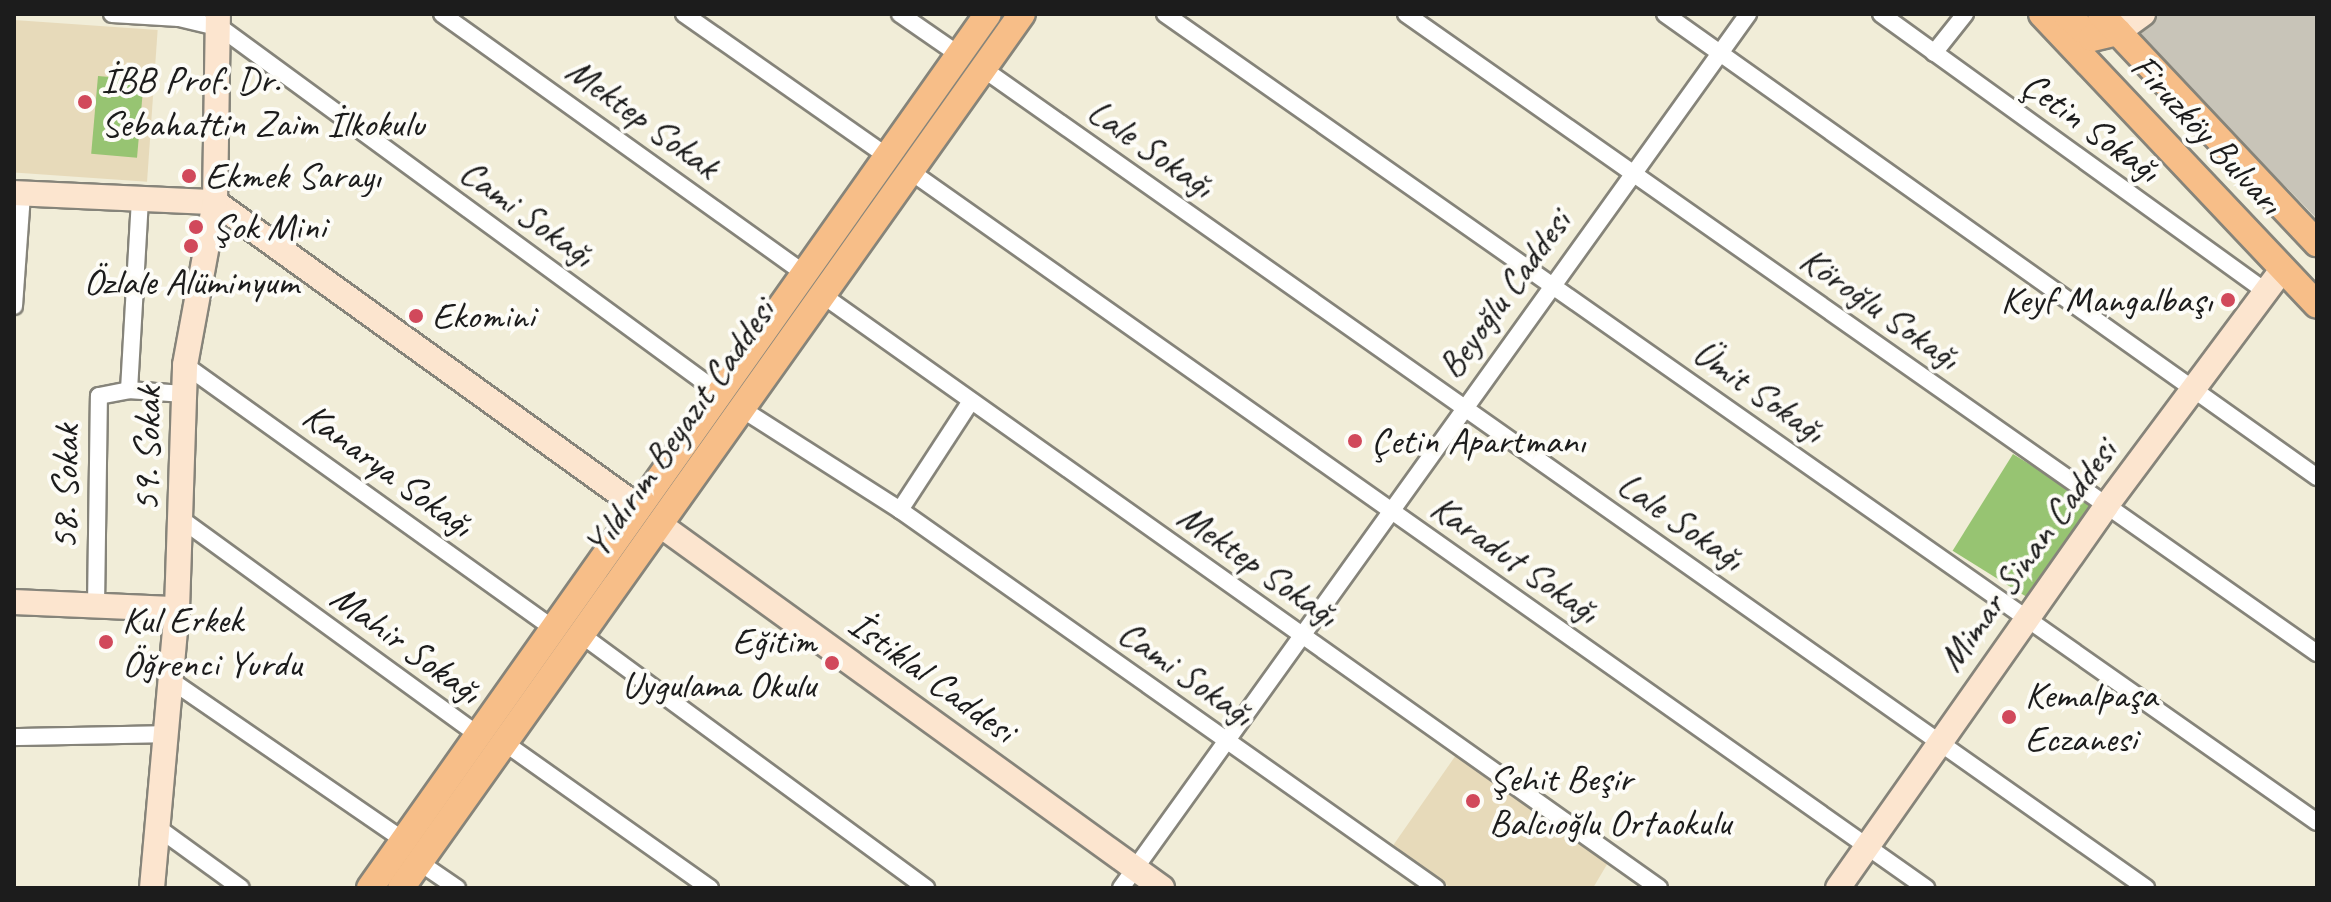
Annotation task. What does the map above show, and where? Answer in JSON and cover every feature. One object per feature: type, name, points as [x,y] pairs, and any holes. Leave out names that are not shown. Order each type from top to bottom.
[{"type":"main road","name":"Yıldırım Beyazıt Caddesi","points":[[900,164],[958,54],[988,14]]},
{"type":"main road","name":"Yıldırım Beyazıt Caddesi","points":[[490,738],[579,633],[742,409],[814,284],[900,164],[982,68],[1022,14]]},
{"type":"main road","name":"Firuzköy Bulvarı","points":[[2042,14],[2274,280],[2317,305]]},
{"type":"main road","points":[[2066,14],[2092,38],[2109,23]]},
{"type":"main road","name":"Firuzköy Bulvarı","points":[[2109,23],[2317,243]]},
{"type":"main road","name":"Yıldırım Beyazıt Caddesi","points":[[370,888],[412,851],[490,738],[553,628],[718,392],[814,284]]},
{"type":"main road","points":[[638,507],[659,524]]},
{"type":"main road","name":"Yıldırım Beyazıt Caddesi","points":[[401,888],[412,851]]},
{"type":"street","points":[[112,14],[220,21]]},
{"type":"street","name":"Mektep Sokak","points":[[442,14],[814,284]]},
{"type":"street","name":"Karadut Sokağı","points":[[684,14],[1926,888]]},
{"type":"street","points":[[900,14],[958,54]]},
{"type":"street","name":"Ümit Sokağı","points":[[1165,14],[2317,822]]},
{"type":"street","name":"Köroğlu Sokağı","points":[[1406,14],[2317,653]]},
{"type":"street","points":[[1665,14],[1719,56],[2317,477]]},
{"type":"street","name":"Beyoğlu Caddesi","points":[[1128,878],[1462,406],[1748,14]]},
{"type":"street","name":"Çetin Sokağı","points":[[1881,14],[1934,53],[2274,280]]},
{"type":"street","points":[[1934,53],[1965,14]]},
{"type":"street","points":[[2109,23],[2143,14]]},
{"type":"street","name":"59. Sokak","points":[[152,888],[177,609],[185,365],[215,202],[220,21]]},
{"type":"street","name":"Cami Sokağı","points":[[220,21],[718,392]]},
{"type":"street","name":"Lale Sokağı","points":[[982,68],[2146,888]]},
{"type":"street","points":[[14,306],[18,193],[140,202],[215,202],[638,507]]},
{"type":"street","name":"58. Sokak","points":[[96,606],[99,396],[129,390],[140,202]]},
{"type":"street","name":"Mimar Sinan Caddesi","points":[[1838,888],[1937,741],[2274,280]]},
{"type":"street","name":"Mektep Sokağı","points":[[814,284],[971,401],[1659,888]]},
{"type":"street","name":"Kanarya Sokağı","points":[[185,365],[553,628]]},
{"type":"street","points":[[129,390],[183,394]]},
{"type":"street","points":[[900,510],[971,401]]},
{"type":"street","name":"Cami Sokağı","points":[[742,409],[900,510],[1436,888]]},
{"type":"street","name":"Mahir Sokağı","points":[[181,519],[490,738],[710,888]]},
{"type":"street","name":"İstiklal Caddesi","points":[[659,524],[1128,878],[1162,888]]},
{"type":"street","points":[[14,602],[177,609]]},
{"type":"street","points":[[579,633],[926,888]]},
{"type":"street","points":[[169,679],[412,851],[457,888]]},
{"type":"street","points":[[14,737],[166,734]]},
{"type":"street","points":[[158,828],[241,888]]},
{"type":"shaded area","points":[[2118,14],[2317,14],[2317,219]]},
{"type":"shaded area","name":"İBB Prof. Dr. Sebahattin Zaim İlkokulu","points":[[14,20],[158,30],[147,182],[14,172]]},
{"type":"shaded area","name":"Şehit Beşir Balcıoğlu Ortaokulu","points":[[1456,755],[1609,861],[1593,888],[1451,888],[1392,847]]},
{"type":"green space","points":[[98,76],[144,80],[137,158],[91,154]]},
{"type":"green space","points":[[2013,454],[2095,505],[2035,602],[1953,551]]},
{"type":"place","name":"İBB Prof. Dr. Sebahattin Zaim İlkokulu","points":[[85,102]]},
{"type":"place","name":"Ekmek Sarayı","points":[[189,176]]},
{"type":"place","name":"Şok Mini","points":[[196,227]]},
{"type":"place","name":"Özlale Alüminyum","points":[[191,246]]},
{"type":"place","name":"Keyf Mangalbaşı","points":[[2228,300]]},
{"type":"place","name":"Ekomini","points":[[416,316]]},
{"type":"place","name":"Çetin Apartmanı","points":[[1355,441]]},
{"type":"place","name":"Kul Erkek Öğrenci Yurdu","points":[[106,642]]},
{"type":"place","name":"Eğitim Uygulama Okulu","points":[[832,663]]},
{"type":"place","name":"Kemalpaşa Eczanesi","points":[[2009,717]]},
{"type":"place","name":"Şehit Beşir Balcıoğlu Ortaokulu","points":[[1473,801]]}]
